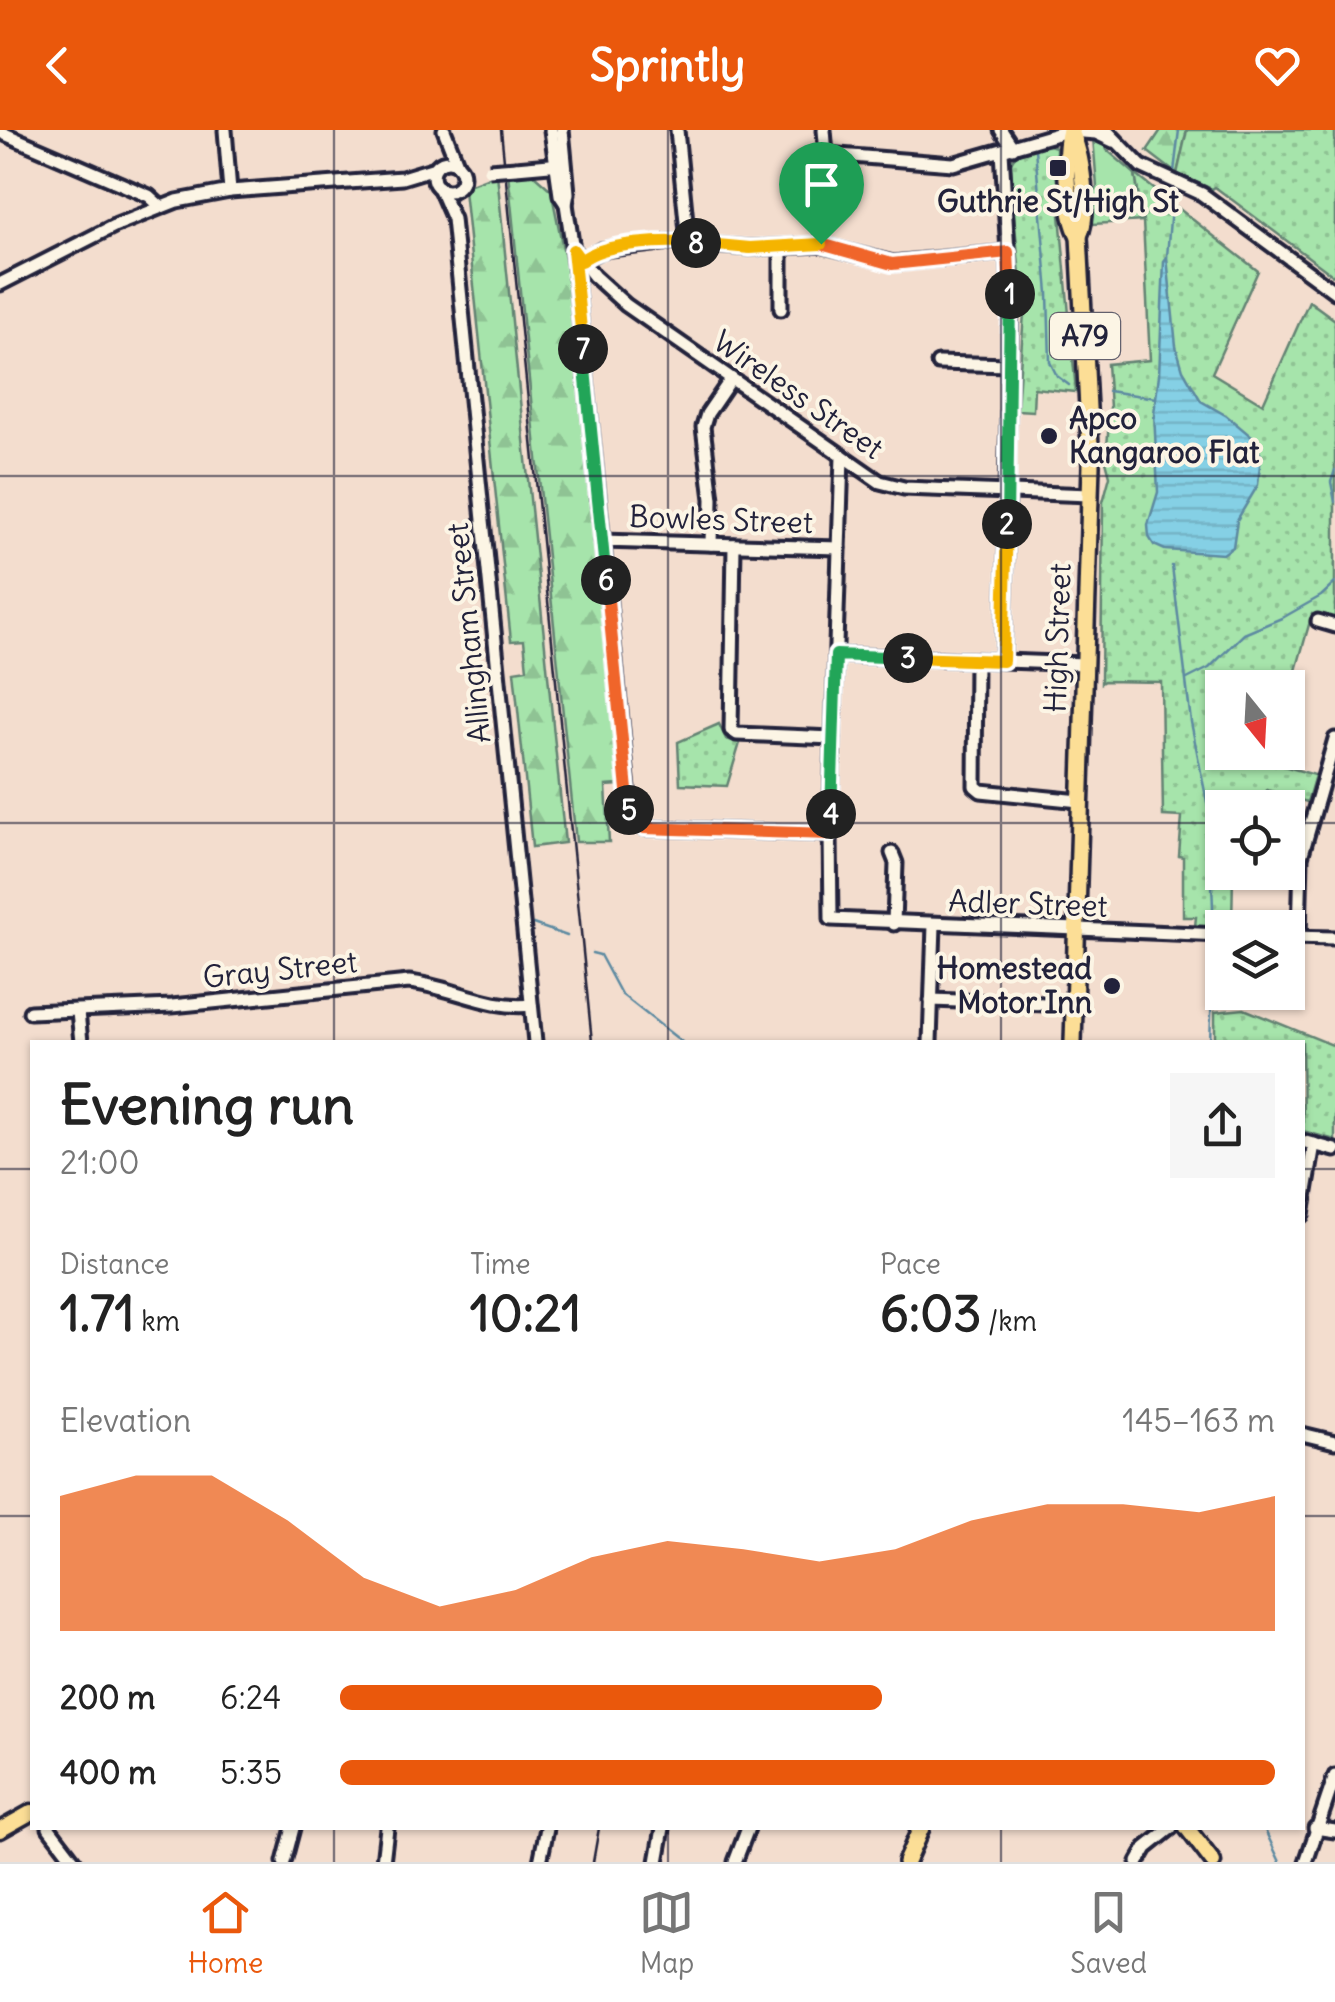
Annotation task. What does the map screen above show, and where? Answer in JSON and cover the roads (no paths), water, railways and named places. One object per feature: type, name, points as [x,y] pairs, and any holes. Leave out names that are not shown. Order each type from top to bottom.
[{"type":"highway","name":"High Street","points":[[1071,130],[1066,148],[1073,224],[1079,236],[1090,409],[1073,1040]]},
{"type":"highway","points":[[902,1862],[910,1830]]},
{"type":"highway","points":[[902,1862],[920,1830]]},
{"type":"main road","points":[[0,1830],[30,1813]]},
{"type":"main road","points":[[1189,1830],[1211,1860]]},
{"type":"street","points":[[225,130],[230,191]]},
{"type":"street","points":[[551,130],[568,194],[566,204],[577,256],[630,816],[636,825],[830,834],[842,456]]},
{"type":"street","points":[[560,164],[562,130]]},
{"type":"street","points":[[677,130],[688,242]]},
{"type":"street","points":[[821,244],[824,130]]},
{"type":"street","points":[[1001,130],[1008,150],[1011,303],[1003,661]]},
{"type":"street","points":[[826,154],[946,165],[1071,130],[1096,132],[1150,172],[1202,194],[1335,292]]},
{"type":"street","points":[[1106,130],[1116,144]]},
{"type":"street","points":[[0,132],[150,196],[160,206]]},
{"type":"street","points":[[444,132],[464,177],[460,186]]},
{"type":"street","points":[[438,187],[434,178],[444,132]]},
{"type":"street","points":[[0,284],[160,206],[230,191],[402,178],[446,161],[489,170],[560,164]]},
{"type":"street","points":[[402,178],[451,190],[489,170]]},
{"type":"street","name":"Allingham Street","points":[[452,219],[460,186]]},
{"type":"street","name":"Allingham Street","points":[[438,187],[452,219],[534,1040]]},
{"type":"street","points":[[577,256],[600,250],[688,242],[750,248],[821,244],[892,264],[1008,252]]},
{"type":"street","points":[[781,247],[781,309]]},
{"type":"street","name":"Wireless Street","points":[[577,256],[626,305],[880,482],[895,488],[1090,494]]},
{"type":"street","points":[[938,364],[1009,365]]},
{"type":"street","points":[[711,544],[712,500],[703,426],[732,378]]},
{"type":"street","name":"Bowles Street","points":[[602,542],[840,548]]},
{"type":"street","points":[[734,545],[731,730],[737,734],[833,738]]},
{"type":"street","points":[[1318,621],[1335,626]]},
{"type":"street","points":[[836,655],[1084,664]]},
{"type":"street","points":[[976,660],[975,786],[981,791],[1080,801]]},
{"type":"street","points":[[1296,910],[1301,858],[1335,739]]},
{"type":"street","name":"Adler Street","points":[[830,834],[832,919],[1205,935]]},
{"type":"street","points":[[892,853],[896,862],[894,924]]},
{"type":"street","points":[[930,1040],[934,925]]},
{"type":"street","points":[[1305,937],[1335,938]]},
{"type":"street","name":"Gray Street","points":[[30,1012],[172,1006],[408,982],[504,1005],[531,1006]]},
{"type":"street","points":[[932,1000],[1074,1005]]},
{"type":"street","points":[[78,1012],[81,1040]]},
{"type":"street","points":[[1305,1178],[1308,1143],[1335,1150]]},
{"type":"street","points":[[1305,1435],[1335,1442]]},
{"type":"street","points":[[1306,1862],[1335,1776]]},
{"type":"street","points":[[1315,1828],[1335,1831]]},
{"type":"street","points":[[51,1830],[75,1862]]},
{"type":"street","points":[[284,1862],[293,1830]]},
{"type":"street","points":[[383,1862],[387,1830]]},
{"type":"street","points":[[540,1862],[546,1830]]},
{"type":"street","points":[[657,1862],[662,1830]]},
{"type":"street","points":[[735,1862],[747,1830]]},
{"type":"street","points":[[1138,1862],[1146,1848],[1168,1830]]},
{"type":"water","points":[[1167,257],[1176,346],[1183,370],[1201,401],[1252,437],[1261,455],[1258,485],[1237,520],[1233,547],[1223,554],[1165,550],[1154,545],[1149,537],[1148,525],[1158,492],[1154,413]]},
{"type":"waterway","points":[[1174,172],[1179,130]]},
{"type":"waterway","points":[[1035,149],[1050,362],[1057,376],[1069,385]]},
{"type":"waterway","points":[[1167,257],[1172,194]]},
{"type":"waterway","points":[[1108,391],[1156,398]]},
{"type":"waterway","points":[[1335,470],[1331,482],[1335,502]]},
{"type":"waterway","points":[[1172,566],[1191,722],[1209,812],[1213,910]]},
{"type":"waterway","points":[[1187,679],[1209,668],[1244,634],[1284,617],[1321,596],[1335,583]]},
{"type":"waterway","points":[[533,924],[567,936]]},
{"type":"waterway","points":[[592,953],[600,955],[621,994],[679,1040]]},
{"type":"waterway","points":[[1210,1040],[1211,1010]]},
{"type":"waterway","points":[[1265,1830],[1280,1862]]},
{"type":"railway","points":[[501,130],[592,1040]]},
{"type":"railway","points":[[593,1862],[599,1830]]},
{"type":"place","name":"Guthrie St/High St","points":[[1058,168]]},
{"type":"place","name":"Apco Kangaroo Flat","points":[[1049,436]]},
{"type":"place","name":"Homestead Motor Inn","points":[[1112,986]]}]
